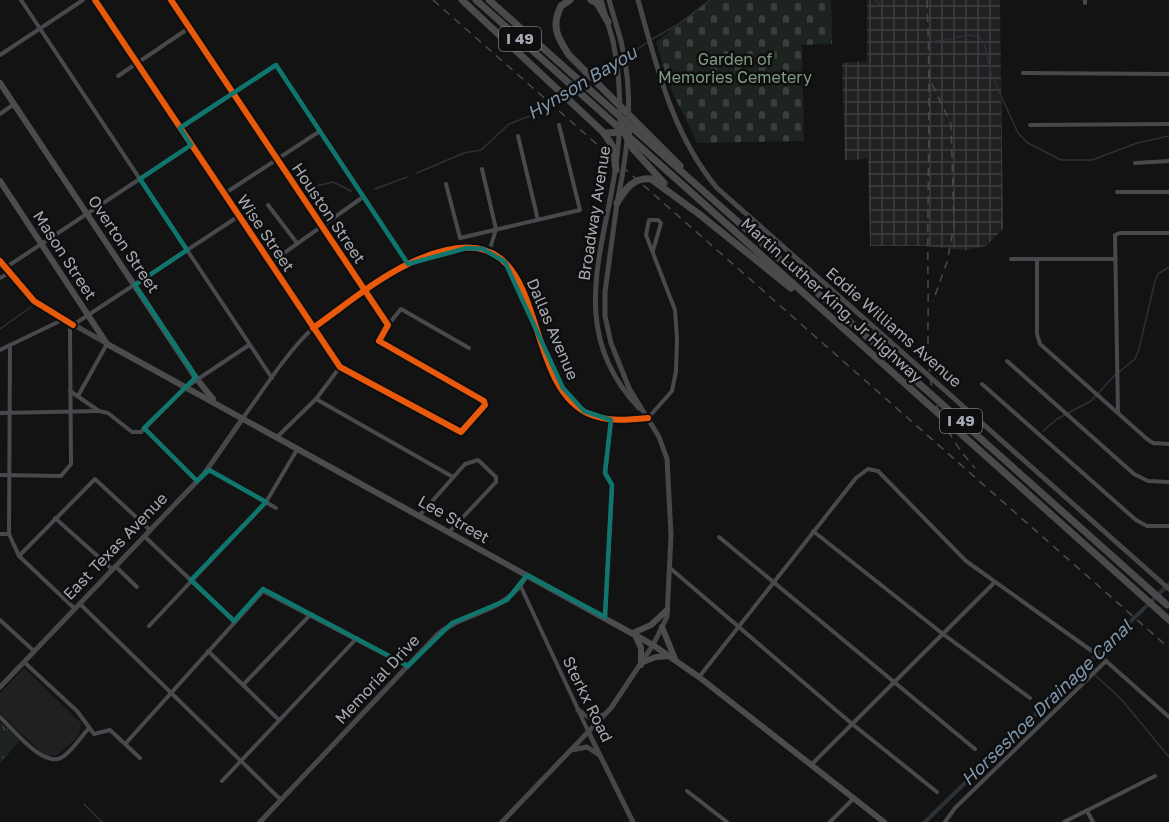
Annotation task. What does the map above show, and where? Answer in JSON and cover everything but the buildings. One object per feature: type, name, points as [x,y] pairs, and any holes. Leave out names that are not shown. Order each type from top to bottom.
[{"type":"highway","points":[[462,0],[604,133],[613,147],[616,170]]},
{"type":"highway","name":"Martin Luther King, Jr Highway","points":[[476,0],[1169,620]]},
{"type":"highway","name":"Martin Luther King, Jr Highway","points":[[489,0],[1168,606]]},
{"type":"highway","points":[[570,0],[561,6],[555,25],[558,38],[569,55],[716,203]]},
{"type":"highway","points":[[591,0],[597,3],[608,22]]},
{"type":"highway","points":[[604,133],[624,131],[628,141],[645,164],[676,195],[845,330]]},
{"type":"highway","points":[[613,201],[631,183],[644,178],[651,179],[676,195]]},
{"type":"main road","name":"Broadway Avenue","points":[[601,0],[620,75],[624,131]]},
{"type":"main road","name":"Broadway Avenue","points":[[502,822],[605,713],[642,664],[662,627],[667,610],[670,471],[659,436],[622,371],[611,343],[605,316],[613,201],[616,170],[624,131],[628,70],[609,0]]},
{"type":"main road","name":"Eddie Williams Avenue","points":[[636,0],[683,137],[717,188],[1169,589]]},
{"type":"main road","name":"Overton Street","points":[[0,83],[196,378],[210,397],[233,413]]},
{"type":"main road","name":"Broadway Avenue","points":[[628,141],[595,287],[596,326],[614,375],[626,395],[648,418]]},
{"type":"main road","name":"Mason Street","points":[[0,181],[107,344]]},
{"type":"main road","name":"Lee Street","points":[[0,261],[34,302],[62,320],[299,448],[653,645],[699,677],[884,822]]},
{"type":"main road","name":"East Texas Avenue","points":[[0,687],[208,469],[243,418]]},
{"type":"main road","name":"Memorial Drive","points":[[260,822],[408,666],[452,623],[494,609],[521,587],[527,576]]},
{"type":"main road","points":[[662,627],[673,658],[656,657],[642,664],[641,648],[634,633],[651,625],[667,610]]},
{"type":"main road","points":[[578,710],[590,718],[605,713]]},
{"type":"main road","name":"Sterkx Road","points":[[588,731],[633,822]]},
{"type":"main road","points":[[570,751],[587,747],[601,756]]},
{"type":"street","points":[[21,0],[272,378]]},
{"type":"street","points":[[0,56],[83,0]]},
{"type":"street","name":"Wise Street","points":[[95,0],[339,368],[458,433],[484,405],[484,401],[379,341],[388,325]]},
{"type":"street","name":"Houston Street","points":[[171,0],[388,325]]},
{"type":"street","points":[[118,75],[189,28]]},
{"type":"street","points":[[180,128],[276,64],[408,264]]},
{"type":"street","points":[[1023,73],[1169,74]]},
{"type":"street","points":[[0,114],[14,104]]},
{"type":"street","points":[[1030,124],[1169,124]]},
{"type":"street","points":[[446,184],[460,238],[580,210],[559,125]]},
{"type":"street","points":[[224,194],[320,131]]},
{"type":"street","points":[[518,136],[537,220]]},
{"type":"street","points":[[0,278],[7,270],[42,244],[191,145]]},
{"type":"street","points":[[1135,163],[1169,160]]},
{"type":"street","points":[[243,418],[313,328],[365,292],[408,264],[467,248],[489,252],[496,229],[482,169]]},
{"type":"street","points":[[1117,192],[1169,192]]},
{"type":"street","points":[[270,263],[363,197]]},
{"type":"street","points":[[268,205],[297,243]]},
{"type":"street","points":[[0,475],[61,476],[71,464],[70,329],[239,216]]},
{"type":"street","points":[[648,418],[672,391],[677,350],[675,310],[648,242],[647,223],[649,220],[658,220],[661,223],[660,230],[653,250]]},
{"type":"street","points":[[1118,414],[1115,259],[1117,234],[1169,233]]},
{"type":"street","name":"Dallas Avenue","points":[[489,252],[513,272],[555,374],[570,398],[590,414],[611,420],[648,418]]},
{"type":"street","points":[[1011,259],[1115,259]]},
{"type":"street","points":[[1037,259],[1038,341],[1150,441],[1169,444]]},
{"type":"street","points":[[388,325],[401,309],[469,348]]},
{"type":"street","points":[[0,350],[62,320]]},
{"type":"street","points":[[78,396],[107,344]]},
{"type":"street","points":[[10,345],[9,534],[19,556],[74,608]]},
{"type":"street","points":[[0,412],[99,411],[108,413],[132,432],[141,432],[196,378],[249,345]]},
{"type":"street","points":[[1007,361],[1134,474],[1148,481],[1169,482]]},
{"type":"street","points":[[277,437],[316,399],[339,368]]},
{"type":"street","points":[[982,384],[1136,520],[1147,526],[1169,526]]},
{"type":"street","points":[[70,391],[99,411]]},
{"type":"street","points":[[316,399],[453,477]]},
{"type":"street","points":[[605,617],[612,485],[605,472],[611,420]]},
{"type":"street","points":[[144,428],[197,481]]},
{"type":"street","points":[[149,626],[266,502],[299,448]]},
{"type":"street","points":[[420,515],[465,464],[478,460],[496,477],[492,488],[449,533]]},
{"type":"street","points":[[208,469],[276,508]]},
{"type":"street","points":[[699,677],[856,478],[868,469],[878,471],[957,553],[1089,647],[1169,717]]},
{"type":"street","points":[[19,556],[95,479],[150,530]]},
{"type":"street","points":[[55,518],[137,587]]},
{"type":"street","points":[[813,531],[943,634],[1030,698]]},
{"type":"street","points":[[0,534],[9,534]]},
{"type":"street","points":[[144,536],[234,621]]},
{"type":"street","points":[[719,537],[774,580],[975,749]]},
{"type":"street","points":[[669,568],[851,723],[937,792]]},
{"type":"street","points":[[811,765],[995,582]]},
{"type":"street","name":"Sterkx Road","points":[[521,587],[588,731]]},
{"type":"street","points":[[126,743],[263,591],[408,666]]},
{"type":"street","points":[[79,603],[281,800]]},
{"type":"street","points":[[243,685],[311,614]]},
{"type":"street","points":[[0,620],[34,651]]},
{"type":"street","points":[[222,781],[357,638]]},
{"type":"street","points":[[208,651],[279,720]]},
{"type":"street","points":[[945,822],[1104,660]]},
{"type":"street","points":[[24,662],[77,711],[98,736],[110,730],[141,758]]},
{"type":"street","points":[[0,717],[40,756],[57,760],[64,756],[89,728]]},
{"type":"street","points":[[1064,822],[1155,776]]},
{"type":"street","points":[[687,791],[727,822]]},
{"type":"street","points":[[830,822],[854,798]]},
{"type":"street","points":[[1087,811],[1093,822]]},
{"type":"highlighted area","points":[[276,65],[408,264],[467,248],[483,249],[505,262],[563,388],[584,411],[611,420],[605,473],[612,485],[605,617],[527,575],[507,600],[452,623],[408,666],[263,589],[234,621],[191,580],[266,502],[209,470],[197,481],[144,428],[196,377],[135,285],[187,250],[140,179],[191,145],[180,128]]},
{"type":"shaded area","points":[[867,0],[1000,0],[1003,229],[986,246],[965,250],[924,246],[870,246],[868,159],[845,160],[842,63],[867,61]]},
{"type":"shaded area","points":[[24,668],[81,723],[79,736],[56,756],[44,755],[0,713],[0,693]]},
{"type":"green space","name":"Garden of Memories Cemetery","points":[[709,0],[831,0],[832,44],[802,45],[804,141],[697,143],[669,85],[656,42]]},
{"type":"green space","points":[[0,722],[20,741],[0,763]]},
{"type":"waterway","name":"Hynson Bayou","points":[[652,39],[679,24],[710,0]]},
{"type":"waterway","name":"Hynson Bayou","points":[[876,0],[880,5]]},
{"type":"waterway","name":"Hynson Bayou","points":[[932,42],[970,35],[979,37],[984,42],[991,74],[1018,133],[1028,143],[1061,160],[1092,160],[1137,143],[1169,136]]},
{"type":"waterway","name":"Hynson Bayou","points":[[627,56],[648,42]]},
{"type":"waterway","name":"Hynson Bayou","points":[[594,76],[615,62]]},
{"type":"waterway","name":"Hynson Bayou","points":[[417,173],[464,153],[481,150],[509,124],[543,111],[562,95]]},
{"type":"waterway","name":"Hynson Bayou","points":[[375,189],[407,177]]},
{"type":"waterway","name":"Hynson Bayou","points":[[304,189],[333,182],[351,191]]},
{"type":"waterway","points":[[1119,372],[1135,359],[1155,281],[1158,274],[1169,267]]},
{"type":"waterway","name":"Hynson Bayou","points":[[0,329],[31,307]]},
{"type":"waterway","points":[[1043,431],[1057,419],[1091,401],[1115,375]]},
{"type":"waterway","name":"Horseshoe Drainage Canal","points":[[925,822],[1169,584]]},
{"type":"waterway","points":[[1083,666],[1092,671]]},
{"type":"waterway","points":[[1095,675],[1122,700],[1169,757]]},
{"type":"waterway","points":[[84,804],[102,822]]},
{"type":"railway","points":[[433,0],[1169,648]]},
{"type":"railway","points":[[927,0],[929,369],[934,397],[945,426],[975,468]]},
{"type":"railway","points":[[932,84],[951,124],[954,225],[947,262],[933,301]]},
{"type":"cycle path","points":[[95,0],[340,367],[461,432],[485,405],[484,401],[379,341],[388,325],[171,0]]},
{"type":"cycle path","points":[[313,328],[371,286],[408,264],[456,248],[489,252],[512,270],[526,298],[549,366],[565,395],[596,417],[618,420],[648,418]]},
{"type":"cycle path","points":[[0,261],[34,301],[73,325]]}]
